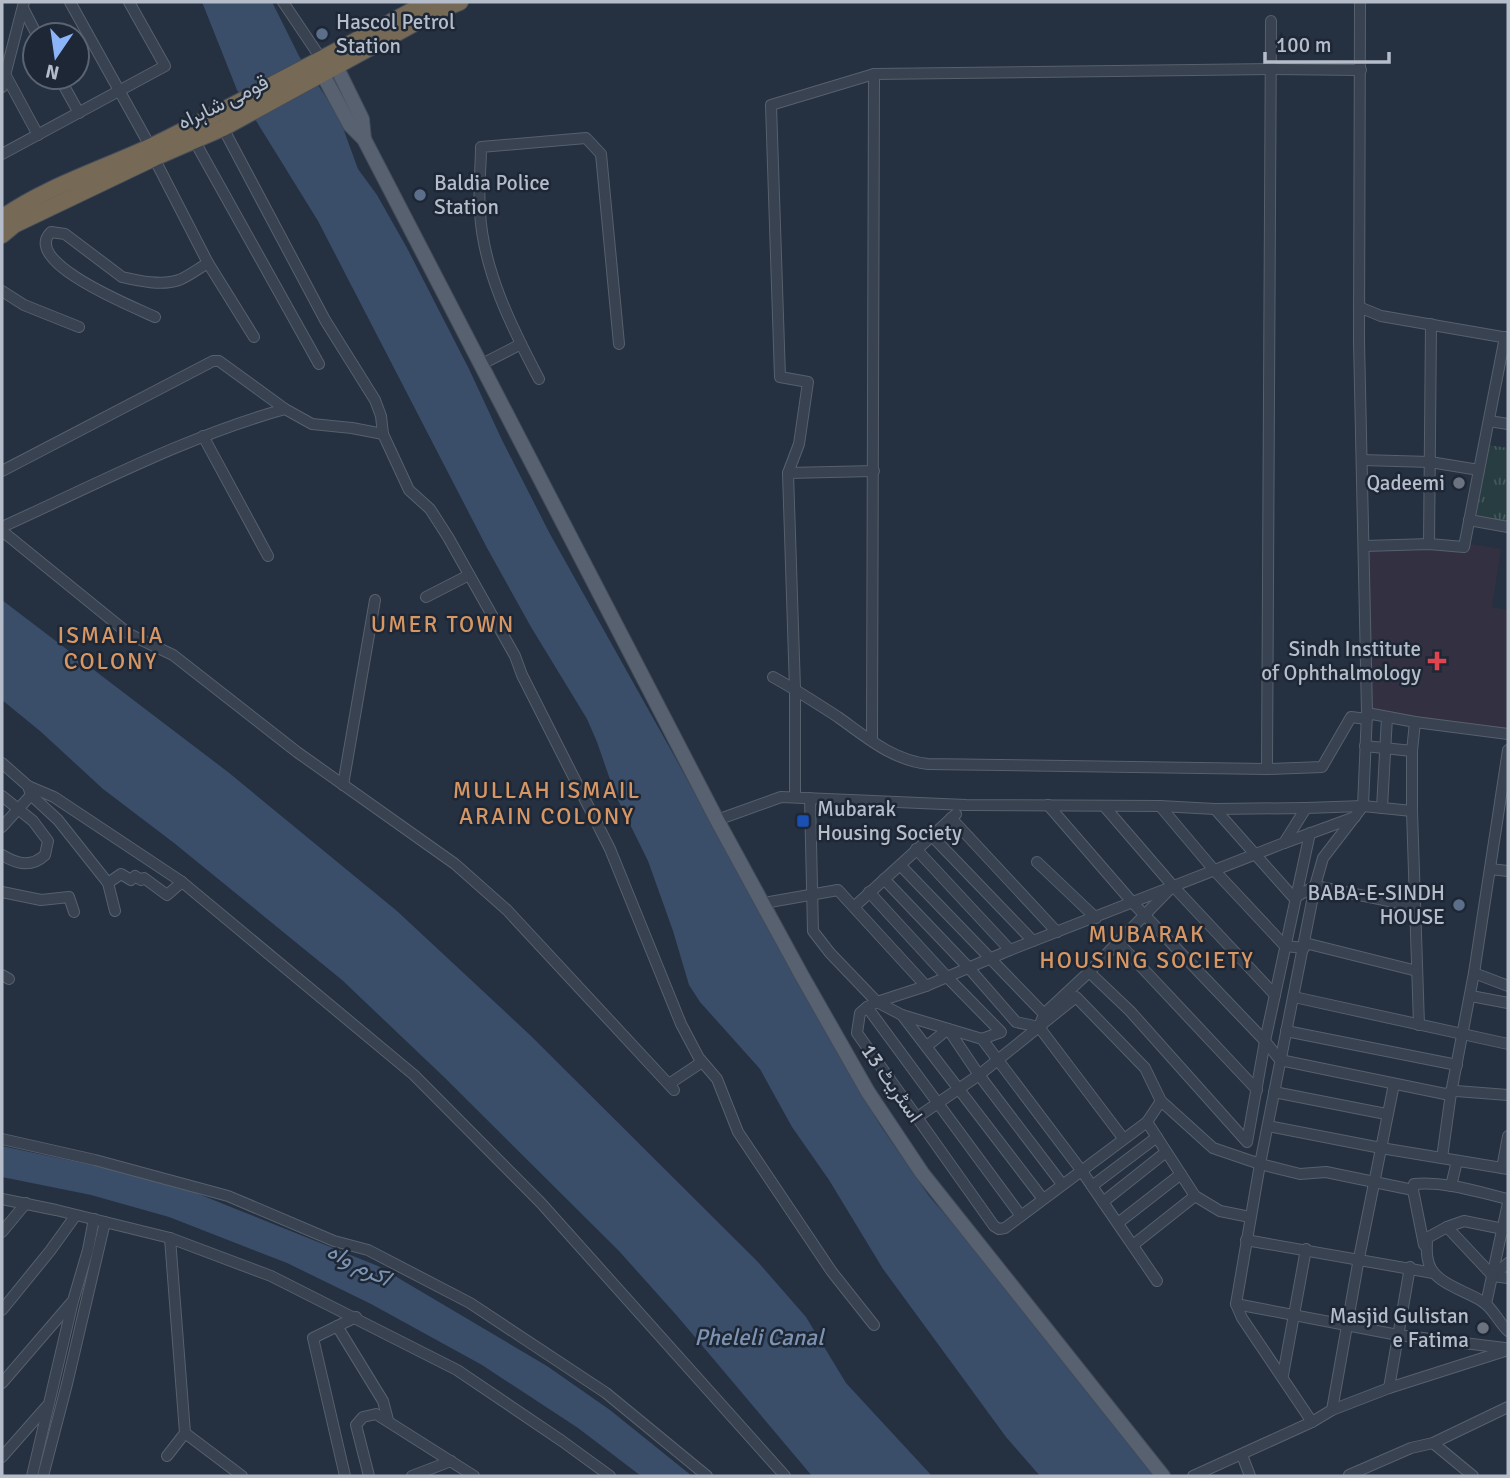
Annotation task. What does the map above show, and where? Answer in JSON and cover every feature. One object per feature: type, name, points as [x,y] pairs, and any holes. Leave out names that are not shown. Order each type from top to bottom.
[{"type":"highway","name":"قومی شاہراہ","points":[[152,152],[223,128],[432,5],[460,2]]},
{"type":"highway","name":"قومی شاہراہ","points":[[2,218],[34,207],[152,152],[216,113],[323,68]]},
{"type":"highway","name":"قومی شاہراہ","points":[[2,235],[34,207]]},
{"type":"main road","points":[[323,68],[362,119],[364,139],[717,820],[868,1091],[922,1173],[1163,1476]]},
{"type":"street","points":[[70,2],[152,152],[208,263],[254,337]]},
{"type":"street","points":[[2,154],[165,66],[129,2]]},
{"type":"street","points":[[283,2],[323,68]]},
{"type":"street","points":[[1312,1422],[1283,1375],[1242,1318],[1236,1304],[1260,1164],[1315,886],[1323,858],[1363,806],[1367,716],[1359,307],[1360,2]]},
{"type":"street","points":[[23,5],[30,21]]},
{"type":"street","points":[[2,87],[23,5]]},
{"type":"street","points":[[1267,769],[1271,21]]},
{"type":"street","points":[[795,797],[795,689],[788,473],[799,444],[808,382],[780,377],[771,105],[874,74],[1361,70]]},
{"type":"street","points":[[5,74],[38,135]]},
{"type":"street","points":[[872,740],[874,74]]},
{"type":"street","points":[[67,91],[79,113]]},
{"type":"street","points":[[223,128],[325,320],[375,400],[382,416],[383,434],[409,490],[430,509],[516,656],[610,849],[681,1024],[702,1062],[718,1079],[738,1132],[832,1272],[874,1325]]},
{"type":"street","points":[[539,379],[521,344],[493,276],[485,246],[480,212],[481,147],[586,138],[601,154],[619,344]]},
{"type":"street","points":[[194,140],[319,364]]},
{"type":"street","points":[[155,317],[100,293],[73,276],[49,254],[45,244],[47,236],[51,232],[65,234],[122,277],[134,280],[178,280],[208,263]]},
{"type":"street","points":[[2,291],[24,305],[79,327]]},
{"type":"street","points":[[1359,307],[1381,316],[1507,337],[1464,547],[1429,544],[1365,546]]},
{"type":"street","points":[[1429,544],[1431,324]]},
{"type":"street","points":[[482,364],[521,344]]},
{"type":"street","points":[[2,471],[213,361],[219,361],[285,410],[312,424],[383,434]]},
{"type":"street","points":[[285,410],[203,436],[2,529],[129,634],[173,655],[297,752],[455,864],[507,910],[671,1087],[702,1062]]},
{"type":"street","points":[[1489,421],[1508,424]]},
{"type":"street","points":[[203,436],[268,556]]},
{"type":"street","points":[[1362,460],[1430,463],[1479,470]]},
{"type":"street","points":[[788,473],[874,471]]},
{"type":"street","points":[[1469,520],[1508,527]]},
{"type":"street","points":[[426,597],[469,575]]},
{"type":"street","points":[[343,785],[375,600]]},
{"type":"street","points":[[773,677],[901,758],[928,764],[1267,769],[1322,767],[1351,718],[1367,716],[1508,734]]},
{"type":"street","points":[[1382,808],[1387,717]]},
{"type":"street","points":[[1415,722],[1412,811],[1419,1025]]},
{"type":"street","points":[[1365,746],[1412,751]]},
{"type":"street","points":[[1442,1158],[1490,869],[1503,821],[1508,750]]},
{"type":"street","points":[[2,763],[58,820],[108,883],[115,911]]},
{"type":"street","points":[[2,827],[18,809],[29,790]]},
{"type":"street","points":[[29,790],[54,797],[182,882],[414,1075],[541,1203],[785,1476]]},
{"type":"street","points":[[2,796],[33,821],[48,841],[45,855],[34,863],[23,864],[2,855]]},
{"type":"street","points":[[717,820],[781,797],[966,805],[1160,806],[1215,809],[1363,806],[1412,811]]},
{"type":"street","points":[[810,798],[813,931],[872,1005],[939,1104],[1021,1216]]},
{"type":"street","points":[[855,906],[966,805]]},
{"type":"street","points":[[1048,806],[1133,903],[1280,1060],[1445,1094],[1456,1091],[1508,1095]]},
{"type":"street","points":[[1104,806],[1275,995]]},
{"type":"street","points":[[1160,806],[1284,946],[1305,946],[1417,971]]},
{"type":"street","points":[[1284,843],[1306,808]]},
{"type":"street","points":[[1215,809],[1294,898]]},
{"type":"street","points":[[872,1005],[926,986],[1253,854],[1355,817]]},
{"type":"street","points":[[951,818],[1057,932]]},
{"type":"street","points":[[1089,972],[1130,1011],[1246,1142],[1248,1141],[1284,946],[1310,834]]},
{"type":"street","points":[[931,835],[1033,942]]},
{"type":"street","points":[[916,849],[1010,950]]},
{"type":"street","points":[[1037,862],[1096,918]]},
{"type":"street","points":[[900,865],[1044,1014]]},
{"type":"street","points":[[1490,869],[1508,871]]},
{"type":"street","points":[[108,883],[121,874],[131,880],[135,877],[141,880],[144,878],[167,895],[182,882]]},
{"type":"street","points":[[884,879],[1016,1022],[1039,1027],[1123,1138]]},
{"type":"street","points":[[1039,1027],[1044,1014],[1174,886]]},
{"type":"street","points":[[1294,898],[1315,886],[1414,906]]},
{"type":"street","points":[[764,903],[838,890],[926,986]]},
{"type":"street","points":[[2,892],[41,900],[69,897],[74,912]]},
{"type":"street","points":[[870,892],[1000,1032]]},
{"type":"street","points":[[1118,942],[1257,1090]]},
{"type":"street","points":[[1474,973],[1508,986]]},
{"type":"street","points":[[1471,996],[1508,1003]]},
{"type":"street","points":[[916,1118],[998,1061],[1076,997],[1145,1068],[1161,1101],[1213,1148],[1300,1174],[1326,1172],[1413,1189]]},
{"type":"street","points":[[1294,998],[1508,1044]]},
{"type":"street","points":[[872,1005],[982,1039],[1081,1170],[1157,1281]]},
{"type":"street","name":"اسٹریٹ 13","points":[[872,1005],[860,1013],[857,1033],[994,1226],[999,1229],[1006,1228],[1147,1122],[1161,1101]]},
{"type":"street","points":[[902,1015],[1043,1199]]},
{"type":"street","points":[[982,1039],[1016,1022]]},
{"type":"street","points":[[927,1046],[948,1029]]},
{"type":"street","points":[[948,1029],[979,1075],[1062,1184]]},
{"type":"street","points":[[1286,1031],[1457,1065]]},
{"type":"street","points":[[1332,1410],[1386,1114],[1394,1084]]},
{"type":"street","points":[[1274,1092],[1386,1114]]},
{"type":"street","points":[[1147,1122],[1195,1196],[1220,1211],[1250,1217]]},
{"type":"street","points":[[1268,1126],[1381,1149],[1505,1169],[1508,1136]]},
{"type":"street","points":[[1092,1186],[1157,1137]]},
{"type":"street","points":[[2,1139],[95,1160],[228,1196],[334,1241],[368,1250],[470,1303],[606,1393],[708,1476]]},
{"type":"street","points":[[1103,1202],[1166,1152]]},
{"type":"street","points":[[1451,1186],[1457,1161]]},
{"type":"street","points":[[1118,1223],[1181,1174]]},
{"type":"street","points":[[1486,1304],[1506,1229],[1508,1201],[1451,1186],[1414,1184],[1427,1261],[1433,1273],[1444,1282],[1486,1304],[1508,1331]]},
{"type":"street","points":[[1133,1245],[1195,1196]]},
{"type":"street","points":[[2,1199],[170,1238],[271,1276],[457,1370],[610,1476]]},
{"type":"street","points":[[2,1232],[26,1203]]},
{"type":"street","points":[[2,1310],[76,1215]]},
{"type":"street","points":[[32,1476],[72,1301],[100,1221]]},
{"type":"street","points":[[46,1474],[100,1221]]},
{"type":"street","points":[[1427,1261],[1427,1238],[1447,1227],[1464,1221],[1506,1229]]},
{"type":"street","points":[[1447,1227],[1493,1276],[1508,1278]]},
{"type":"street","points":[[167,1456],[186,1433],[170,1238]]},
{"type":"street","points":[[1246,1240],[1433,1273]]},
{"type":"street","points":[[1283,1375],[1306,1249]]},
{"type":"street","points":[[1493,1276],[1508,1263]]},
{"type":"street","points":[[1389,1388],[1410,1267]]},
{"type":"street","points":[[2,1383],[72,1301]]},
{"type":"street","points":[[1236,1304],[1398,1335],[1508,1350]]},
{"type":"street","points":[[345,1476],[313,1338],[356,1317]]},
{"type":"street","points":[[337,1326],[383,1401],[388,1420]]},
{"type":"street","points":[[1193,1476],[1312,1422],[1332,1410],[1389,1388],[1508,1350]]},
{"type":"street","points":[[2,1457],[49,1404]]},
{"type":"street","points":[[1349,1475],[1411,1448],[1433,1443],[1508,1407]]},
{"type":"street","points":[[369,1476],[356,1425],[363,1417],[376,1414],[474,1476]]},
{"type":"street","points":[[186,1433],[242,1476]]},
{"type":"street","points":[[1433,1443],[1473,1476]]},
{"type":"street","points":[[1242,1455],[1250,1476]]},
{"type":"street","points":[[412,1476],[451,1461]]},
{"type":"shaded area","name":"Sindh Institute of Ophthalmology","points":[[1465,543],[1501,549],[1492,607],[1508,610],[1508,734],[1367,713],[1365,546]]},
{"type":"green space","points":[[1489,445],[1508,448],[1508,524],[1476,518]]},
{"type":"water","points":[[202,2],[272,2],[299,56],[339,117],[358,169],[377,195],[407,248],[550,534],[813,1010],[880,1125],[929,1196],[974,1248],[1156,1476],[1040,1476],[1006,1437],[883,1269],[829,1180],[792,1127],[760,1069],[700,1002],[689,985],[648,861],[615,794],[587,719],[487,548],[318,221],[237,90]]},
{"type":"water","name":"Pheleli Canal","points":[[2,600],[228,772],[397,911],[530,1035],[758,1262],[806,1317],[846,1383],[932,1476],[812,1476],[619,1251],[445,1078],[342,980],[174,843],[103,789],[2,700]]},
{"type":"water","name":"اکرم واہ","points":[[2,1146],[143,1176],[196,1193],[378,1266],[547,1366],[610,1410],[692,1476],[641,1476],[578,1428],[482,1365],[371,1304],[287,1263],[169,1217],[91,1195],[2,1177]]},
{"type":"place","name":"Hascol Petrol Station","points":[[322,34]]},
{"type":"place","name":"Baldia Police Station","points":[[420,195]]},
{"type":"place","name":"Qadeemi","points":[[1459,483]]},
{"type":"place","name":"Sindh Institute of Ophthalmology","points":[[1437,661]]},
{"type":"place","name":"Mubarak Housing Society","points":[[803,821]]},
{"type":"place","name":"BABA-E-SINDH HOUSE","points":[[1459,905]]},
{"type":"place","name":"Masjid Gulistan e Fatima","points":[[1483,1328]]},
{"type":"district","name":"UMER TOWN","points":[[443,624]]},
{"type":"district","name":"ISMAILIA COLONY","points":[[111,648]]},
{"type":"district","name":"MULLAH ISMAIL ARAIN COLONY","points":[[547,803]]},
{"type":"district","name":"MUBARAK HOUSING SOCIETY","points":[[1147,947]]}]
